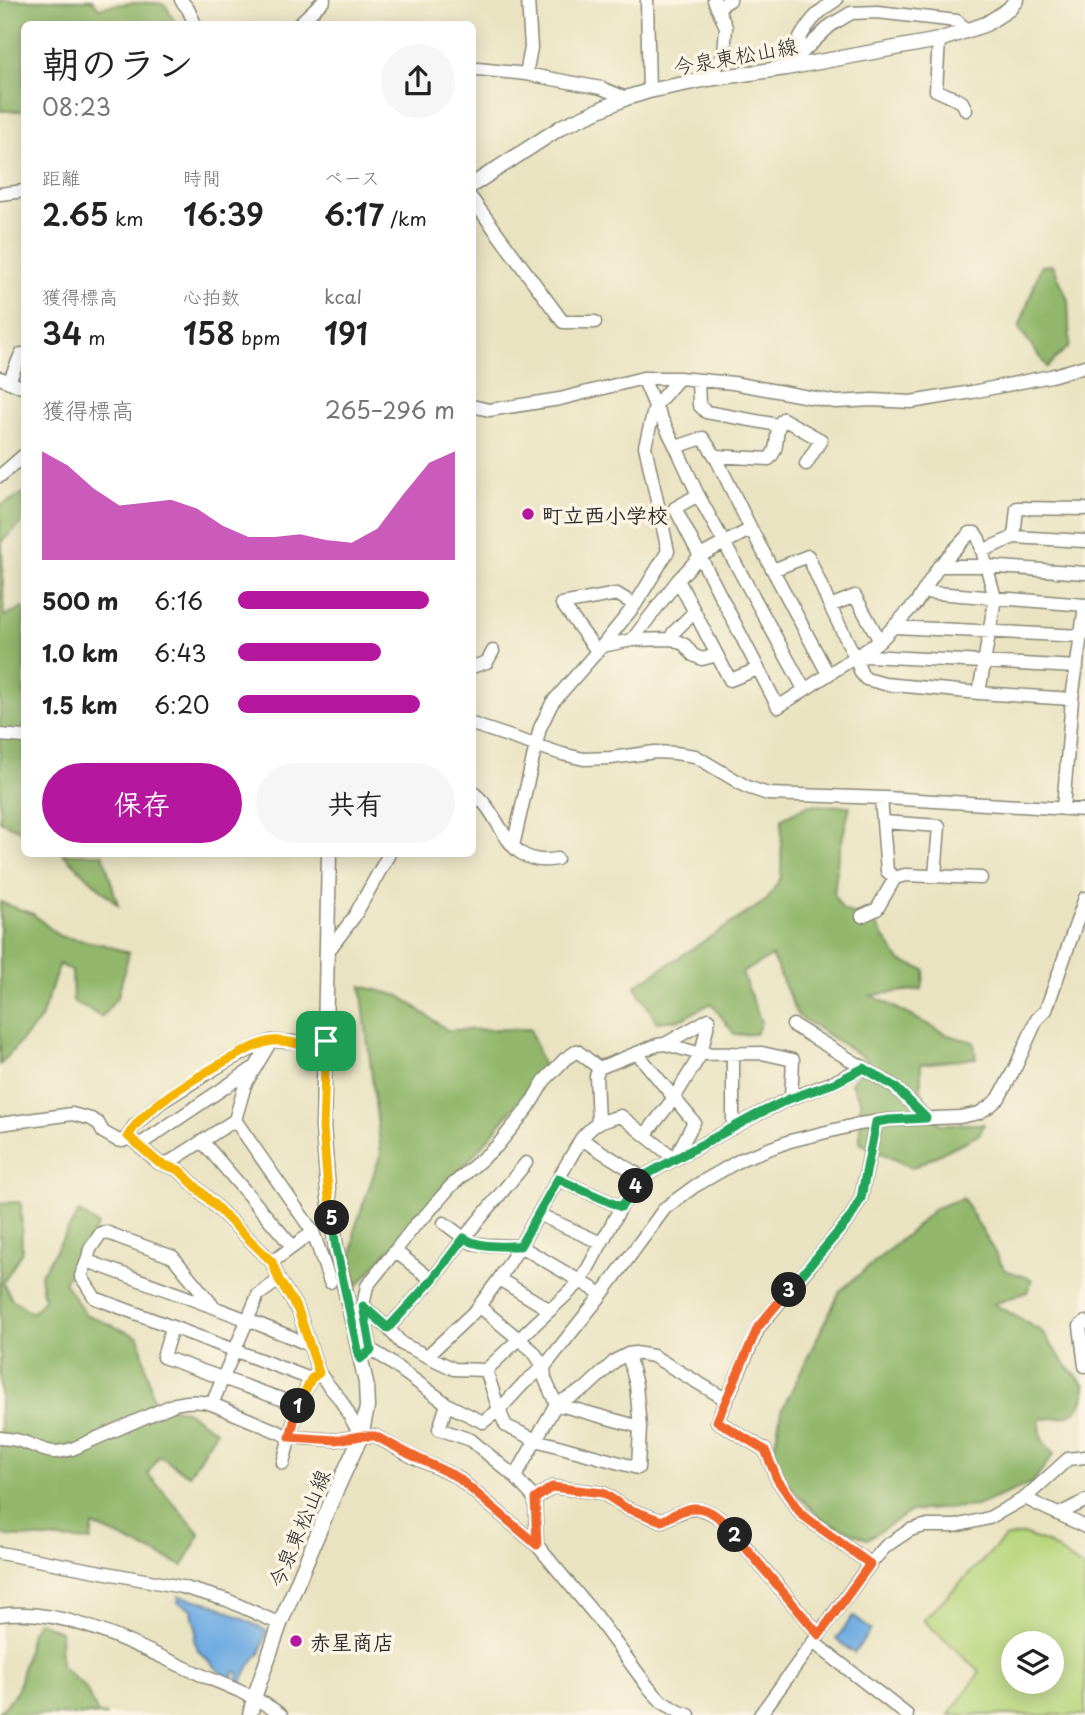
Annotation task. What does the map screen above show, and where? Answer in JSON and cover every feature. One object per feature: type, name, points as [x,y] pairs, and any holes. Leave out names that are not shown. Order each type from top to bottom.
[{"type":"main road","name":"今泉東松山線","points":[[476,182],[563,127],[626,98],[708,79],[786,68],[939,40],[986,24],[1009,9],[1016,0]]},
{"type":"main road","name":"今泉東松山線","points":[[250,1715],[280,1624],[361,1436],[367,1407],[366,1354],[336,1248],[323,1128],[328,857]]},
{"type":"street","points":[[181,0],[194,21]]},
{"type":"street","points":[[302,21],[324,0]]},
{"type":"street","points":[[526,74],[531,48],[528,0]]},
{"type":"street","points":[[647,0],[649,91]]},
{"type":"street","points":[[708,79],[724,54],[726,27],[715,4],[730,0]]},
{"type":"street","points":[[786,68],[805,27],[836,0]]},
{"type":"street","points":[[786,68],[831,25],[851,13],[877,12],[957,21],[968,31]]},
{"type":"street","points":[[939,40],[936,90],[962,102],[966,110]]},
{"type":"street","points":[[476,69],[526,74],[601,88],[626,98]]},
{"type":"street","points":[[0,194],[21,191]]},
{"type":"street","points":[[476,205],[563,321],[595,322]]},
{"type":"street","points":[[5,380],[21,354]]},
{"type":"street","points":[[476,407],[489,410],[560,399],[643,378],[733,383],[836,402],[911,402],[1024,381],[1085,366]]},
{"type":"street","points":[[643,378],[698,495],[804,689]]},
{"type":"street","points":[[513,846],[540,728],[552,703],[635,605],[668,551],[645,446],[654,406],[679,379]]},
{"type":"street","points":[[698,380],[699,405],[706,412],[778,425]]},
{"type":"street","points":[[715,456],[769,459],[776,452],[778,425],[783,419],[821,440],[806,464]]},
{"type":"street","points":[[676,447],[703,438],[715,456],[828,674]]},
{"type":"street","points":[[0,476],[21,458]]},
{"type":"street","points":[[698,495],[676,508],[778,707],[880,641],[909,611],[939,566],[970,533],[975,533],[979,538],[995,598],[979,693]]},
{"type":"street","points":[[1014,537],[1017,508],[1085,509]]},
{"type":"street","points":[[632,640],[700,556],[751,529]]},
{"type":"street","points":[[982,551],[1014,537],[1085,541]]},
{"type":"street","points":[[773,570],[808,555],[866,679],[885,684],[1072,699]]},
{"type":"street","points":[[939,566],[985,566],[1085,573]]},
{"type":"street","points":[[678,580],[730,680],[758,668]]},
{"type":"street","points":[[923,592],[1085,605],[1072,699],[1063,809]]},
{"type":"street","points":[[599,648],[562,604],[617,594],[635,605]]},
{"type":"street","points":[[830,606],[855,596],[880,641]]},
{"type":"street","points":[[673,639],[673,633],[694,612]]},
{"type":"street","points":[[894,627],[1082,636]]},
{"type":"street","points":[[599,648],[632,640],[673,639],[702,659],[717,655]]},
{"type":"street","points":[[476,666],[487,662],[493,651]]},
{"type":"street","points":[[855,657],[1077,667]]},
{"type":"street","points":[[476,725],[584,759],[655,752],[695,756],[747,787],[768,794],[1085,810]]},
{"type":"street","points":[[0,735],[21,737]]},
{"type":"street","points":[[476,794],[481,797],[513,846],[531,859],[557,859]]},
{"type":"street","points":[[881,798],[887,871],[895,878]]},
{"type":"street","points":[[883,822],[939,826],[935,876]]},
{"type":"street","points":[[326,954],[354,917],[387,857]]},
{"type":"street","points":[[862,916],[877,909],[895,878],[905,875],[981,878]]},
{"type":"street","points":[[599,1068],[577,1051],[565,1059],[544,1081],[528,1108],[497,1146],[451,1186],[366,1286],[363,1306],[366,1354],[383,1357],[447,1404],[483,1422],[544,1367],[665,1208],[695,1186],[742,1159],[790,1141],[859,1124],[960,1117],[979,1113],[990,1106],[999,1098],[1037,1019],[1046,1010],[1085,898]]},
{"type":"street","points":[[598,1122],[596,1076],[599,1068],[665,1044],[709,1019],[701,1054],[674,1098],[645,1135]]},
{"type":"street","points":[[793,1025],[895,1087],[926,1118]]},
{"type":"street","points":[[0,1124],[72,1114],[91,1119],[98,1123],[103,1132],[123,1141],[134,1126],[160,1103],[227,1061],[271,1041],[310,1045],[326,1041]]},
{"type":"street","points":[[165,1165],[235,1120],[245,1084],[271,1041]]},
{"type":"street","points":[[665,1044],[701,1054],[762,1053],[793,1060],[789,1099]]},
{"type":"street","points":[[637,1053],[694,1122],[675,1159]]},
{"type":"street","points":[[733,1053],[733,1128]]},
{"type":"street","points":[[139,1145],[256,1067]]},
{"type":"street","points":[[363,1306],[402,1344],[454,1369],[486,1370],[581,1281],[621,1207],[642,1177],[789,1099],[834,1083],[864,1068]]},
{"type":"street","points":[[427,1356],[479,1306],[499,1279],[580,1139],[598,1122],[621,1116],[675,1159]]},
{"type":"street","points":[[235,1120],[313,1232],[330,1282]]},
{"type":"street","points":[[870,1564],[801,1514],[777,1479],[765,1450],[717,1421],[758,1327],[850,1218],[861,1198],[876,1122]]},
{"type":"street","points":[[128,1136],[159,1163],[179,1170],[272,1262],[279,1280],[298,1310],[310,1345],[315,1376],[298,1405],[283,1463]]},
{"type":"street","points":[[580,1139],[642,1177]]},
{"type":"street","points":[[202,1141],[292,1246]]},
{"type":"street","points":[[388,1328],[432,1280],[526,1163]]},
{"type":"street","points":[[558,1179],[621,1207]]},
{"type":"street","points":[[538,1214],[601,1243]]},
{"type":"street","points":[[444,1223],[472,1243],[520,1246],[602,1294]]},
{"type":"street","points":[[214,1307],[173,1257],[105,1232],[101,1233],[90,1249],[82,1276],[95,1298],[236,1351],[315,1376],[346,1408],[361,1436]]},
{"type":"street","points":[[272,1262],[313,1232]]},
{"type":"street","points":[[396,1251],[432,1280]]},
{"type":"street","points":[[87,1261],[248,1319],[310,1345]]},
{"type":"street","points":[[499,1279],[550,1310]]},
{"type":"street","points":[[212,1405],[258,1296],[279,1280]]},
{"type":"street","points":[[479,1306],[533,1351],[544,1367],[545,1379],[556,1404]]},
{"type":"street","points":[[1085,1322],[1080,1326],[1085,1366]]},
{"type":"street","points":[[172,1327],[163,1357],[298,1405]]},
{"type":"street","points":[[515,1477],[556,1404],[586,1388],[616,1360],[628,1354],[653,1356],[727,1400]]},
{"type":"street","points":[[486,1370],[506,1426],[536,1440],[638,1468],[640,1427],[636,1385],[628,1354]]},
{"type":"street","points":[[0,1438],[20,1440],[50,1453],[59,1453],[187,1401],[203,1401],[290,1437],[336,1440],[375,1436],[457,1477],[537,1545],[595,1615],[648,1687],[662,1702],[689,1715]]},
{"type":"street","points":[[447,1404],[439,1429],[471,1440],[515,1477],[535,1499],[537,1545]]},
{"type":"street","points":[[556,1404],[640,1427]]},
{"type":"street","points":[[760,1715],[886,1546],[910,1530],[924,1526],[955,1526],[989,1518],[1025,1498],[1068,1459],[1085,1457]]},
{"type":"street","points":[[535,1499],[552,1487],[579,1489],[603,1493],[626,1508],[662,1521],[687,1509],[696,1508],[718,1516],[816,1639],[907,1715]]},
{"type":"street","points":[[1025,1498],[1085,1527]]},
{"type":"street","points":[[1061,1514],[1085,1501]]},
{"type":"street","points":[[0,1553],[182,1587],[227,1600],[280,1624]]},
{"type":"street","points":[[0,1615],[17,1613],[65,1620],[94,1629],[231,1686],[281,1715]]},
{"type":"green space","points":[[0,0],[92,0],[99,8],[133,3],[165,5],[174,21],[21,21],[21,111],[1,111]]},
{"type":"green space","points":[[1053,265],[1068,300],[1070,345],[1047,367],[1019,328],[1041,266]]},
{"type":"green space","points":[[21,495],[21,524],[2,541],[4,616],[21,608],[21,831],[0,821],[0,506]]},
{"type":"green space","points":[[808,805],[850,806],[838,857],[834,895],[843,910],[875,923],[900,961],[925,970],[922,989],[871,995],[948,1035],[974,1042],[976,1058],[921,1064],[921,1089],[939,1124],[984,1124],[980,1134],[912,1168],[860,1143],[860,1100],[851,1083],[868,1060],[798,1016],[772,956],[742,973],[761,1022],[756,1034],[735,1035],[711,1003],[682,1019],[657,1022],[635,986],[767,900],[781,877],[782,818]]},
{"type":"green space","points":[[66,857],[104,857],[118,905]]},
{"type":"green space","points":[[0,902],[33,914],[59,936],[102,944],[129,953],[118,996],[102,1017],[73,1002],[72,971],[59,964],[41,1019],[0,1065]]},
{"type":"green space","points":[[361,986],[400,996],[447,1030],[530,1029],[544,1069],[487,1140],[357,1286],[351,1277],[355,1228],[381,1153]]},
{"type":"green space","points":[[963,1198],[1005,1270],[1032,1279],[1027,1292],[994,1304],[1041,1331],[1085,1385],[1084,1396],[1072,1414],[1039,1419],[1042,1440],[1054,1454],[1032,1483],[976,1506],[912,1511],[867,1539],[821,1519],[771,1466],[781,1412],[840,1291],[935,1208]]},
{"type":"green space","points":[[21,1202],[22,1252],[3,1283],[12,1299],[33,1313],[44,1299],[40,1276],[79,1212],[98,1225],[64,1282],[85,1314],[139,1337],[154,1403],[186,1411],[216,1431],[189,1475],[159,1456],[148,1474],[200,1534],[183,1566],[93,1525],[91,1541],[8,1536],[0,1533],[0,1203]]},
{"type":"green space","points":[[1023,1534],[1047,1543],[1085,1569],[1085,1715],[949,1715],[980,1672],[923,1620],[1005,1538]]},
{"type":"green space","points":[[37,1621],[60,1631],[61,1666],[85,1687],[98,1714],[107,1715],[0,1715],[0,1711],[18,1689],[31,1632]]},
{"type":"water","points":[[179,1596],[214,1604],[267,1631],[260,1654],[251,1663],[242,1683],[238,1681],[238,1672],[233,1672],[232,1679],[226,1677],[199,1652],[194,1640],[196,1628],[192,1609],[178,1602]]},
{"type":"water","points":[[853,1616],[871,1630],[854,1653],[836,1639]]},
{"type":"place","name":"町立西小学校","points":[[528,514]]},
{"type":"place","name":"赤星商店","points":[[296,1641]]},
{"type":"route","points":[[271,1041],[310,1045],[326,1041],[323,1128],[328,1190],[336,1248],[360,1359],[371,1350],[363,1306],[388,1328],[432,1280],[464,1238],[472,1243],[486,1245],[520,1246],[558,1179],[621,1207],[642,1177],[758,1114],[864,1068],[895,1087],[926,1118],[876,1122],[861,1198],[850,1218],[758,1327],[717,1421],[765,1450],[777,1479],[801,1514],[870,1564],[819,1635],[727,1525],[718,1516],[707,1511],[687,1509],[662,1521],[626,1508],[603,1493],[552,1487],[535,1499],[537,1545],[457,1477],[375,1436],[336,1440],[290,1437],[298,1405],[311,1379],[319,1373],[298,1310],[279,1280],[272,1262],[179,1170],[159,1163],[128,1136],[134,1126],[160,1103],[227,1061],[258,1046],[271,1041]]}]
